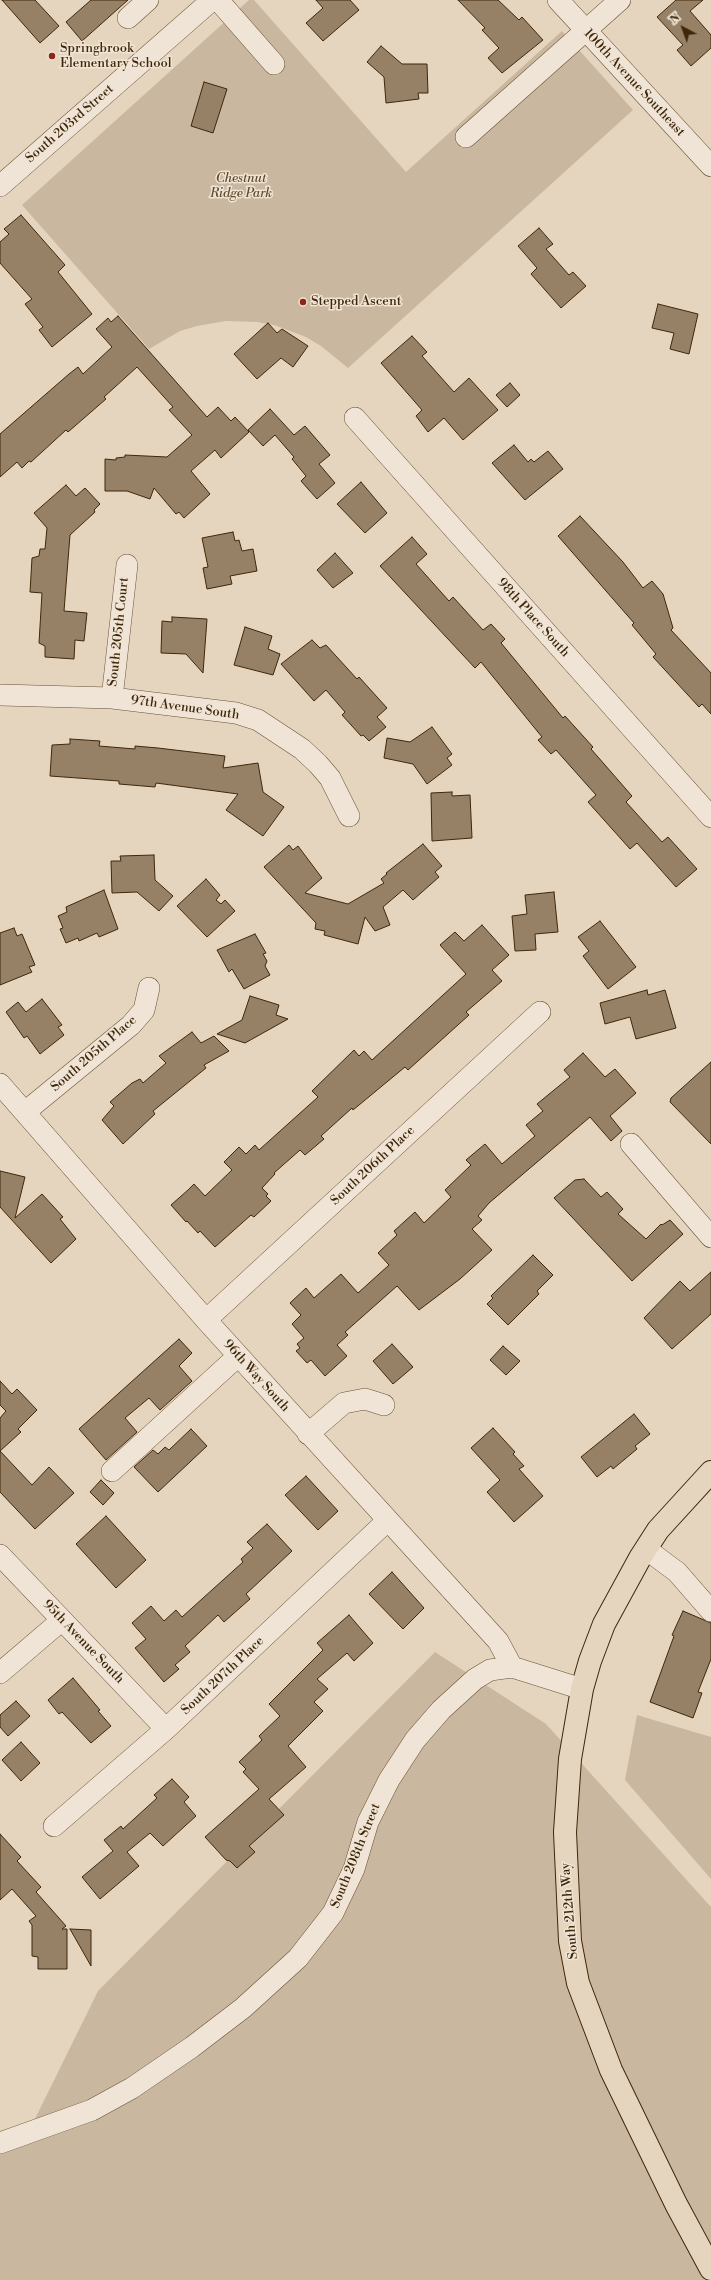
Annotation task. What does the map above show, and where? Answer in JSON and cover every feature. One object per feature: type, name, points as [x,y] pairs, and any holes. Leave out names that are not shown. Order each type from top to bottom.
[{"type":"main road","points":[[646,1549],[658,1530],[711,1472]]},
{"type":"main road","name":"South 212th Way","points":[[646,1549],[604,1624],[590,1661],[582,1689],[570,1759],[565,1832],[570,1941],[578,1983],[611,2070],[653,2158],[711,2269]]},
{"type":"street","points":[[128,18],[148,0]]},
{"type":"street","name":"South 203rd Street","points":[[0,186],[212,0]]},
{"type":"street","points":[[218,0],[274,64]]},
{"type":"street","name":"100th Avenue Southeast","points":[[558,0],[711,166]]},
{"type":"street","points":[[466,137],[620,0]]},
{"type":"street","name":"98th Place South","points":[[355,418],[711,817]]},
{"type":"street","name":"South 205th Court","points":[[112,698],[127,565]]},
{"type":"street","name":"97th Avenue South","points":[[0,695],[112,698],[236,713],[258,720],[302,749],[318,764],[330,778],[349,816]]},
{"type":"street","name":"South 205th Place","points":[[25,1112],[130,1025],[144,1010],[149,988]]},
{"type":"street","name":"South 206th Place","points":[[206,1320],[540,1012]]},
{"type":"street","name":"96th Way South","points":[[0,1084],[238,1356],[498,1641],[512,1667]]},
{"type":"street","points":[[631,1144],[711,1237]]},
{"type":"street","points":[[112,1471],[238,1356]]},
{"type":"street","points":[[308,1434],[344,1403],[365,1399],[384,1405]]},
{"type":"street","name":"South 207th Place","points":[[54,1826],[166,1730],[387,1521]]},
{"type":"street","points":[[646,1549],[677,1572],[711,1611]]},
{"type":"street","name":"95th Avenue South","points":[[0,1555],[166,1730]]},
{"type":"street","points":[[0,1673],[62,1620]]},
{"type":"street","name":"South 208th Street","points":[[0,2142],[92,2110],[132,2088],[192,2047],[243,2008],[298,1958],[333,1912],[354,1869],[368,1822],[389,1780],[415,1740],[441,1710],[475,1679],[490,1670],[512,1667],[582,1689]]},
{"type":"green space","name":"Chestnut Ridge Park","points":[[249,0],[254,0],[406,172],[562,31],[633,110],[348,368],[321,346],[306,337],[274,325],[257,322],[226,321],[197,326],[180,331],[149,349],[22,205]]},
{"type":"green space","points":[[435,1652],[546,1724],[711,1907],[711,2280],[0,2280],[0,2145],[28,2133],[98,1991]]},
{"type":"green space","points":[[637,1715],[711,1737],[711,1879],[625,1780]]},
{"type":"building","points":[[2,0],[35,0],[59,26],[40,43]]},
{"type":"building","points":[[91,0],[128,0],[82,41],[66,22]]},
{"type":"building","points":[[316,0],[350,0],[359,10],[323,41],[306,23],[323,8]]},
{"type":"building","points":[[458,0],[498,0],[519,20],[522,17],[543,40],[502,73],[488,58],[499,48],[482,30],[485,28]]},
{"type":"building","points":[[676,0],[703,0],[690,11],[711,35],[711,48],[691,66],[677,50],[683,45],[657,17]]},
{"type":"building","points":[[381,46],[402,64],[427,64],[428,93],[418,93],[419,99],[386,103],[384,77],[367,62]]},
{"type":"building","points":[[204,82],[227,89],[213,133],[191,126]]},
{"type":"building","points":[[21,215],[65,265],[58,272],[92,314],[52,347],[39,330],[43,327],[25,304],[32,299],[0,263],[0,242],[9,234],[4,229]]},
{"type":"building","points":[[539,228],[553,244],[546,249],[569,275],[573,272],[586,286],[561,308],[531,274],[537,268],[518,246]]},
{"type":"building","points":[[658,304],[698,314],[689,354],[670,349],[674,333],[652,328]]},
{"type":"building","points":[[118,316],[207,417],[218,407],[231,421],[235,417],[249,432],[221,458],[215,450],[191,471],[210,494],[184,518],[179,512],[176,514],[154,488],[150,499],[127,491],[105,491],[105,459],[116,460],[116,458],[125,457],[125,455],[167,457],[192,435],[169,410],[173,407],[137,367],[104,397],[106,399],[68,432],[66,430],[31,462],[29,461],[22,468],[17,462],[0,477],[0,434],[78,367],[83,374],[112,347],[96,329],[108,318],[111,322]]},
{"type":"building","points":[[268,323],[277,333],[282,329],[308,346],[293,367],[281,358],[257,379],[234,354]]},
{"type":"building","points":[[412,336],[427,352],[422,356],[454,392],[469,378],[498,410],[463,440],[444,418],[428,432],[416,416],[422,410],[381,363]]},
{"type":"building","points":[[510,383],[520,395],[507,407],[496,395]]},
{"type":"building","points":[[270,409],[294,435],[305,426],[330,455],[319,464],[335,483],[317,499],[301,481],[306,476],[292,459],[294,457],[275,435],[263,446],[248,430]]},
{"type":"building","points":[[514,445],[528,462],[531,459],[534,462],[548,451],[563,469],[525,500],[492,463]]},
{"type":"building","points":[[361,482],[387,513],[365,533],[337,504]]},
{"type":"building","points":[[66,485],[76,496],[85,488],[100,504],[94,510],[95,512],[70,535],[64,611],[87,613],[84,641],[75,640],[74,659],[45,657],[45,646],[39,643],[42,593],[30,592],[32,558],[39,556],[40,549],[45,549],[47,528],[34,513]]},
{"type":"building","points":[[580,516],[623,562],[643,588],[652,581],[663,594],[673,628],[671,630],[711,673],[711,714],[702,704],[699,707],[653,657],[656,654],[632,625],[634,623],[558,536]]},
{"type":"building","points":[[233,532],[235,541],[239,540],[242,551],[253,549],[257,571],[230,576],[232,584],[207,589],[203,568],[208,567],[202,538]]},
{"type":"building","points":[[412,537],[427,554],[416,564],[449,601],[453,597],[483,630],[491,624],[505,639],[501,643],[563,718],[565,716],[593,747],[591,749],[632,796],[626,802],[662,842],[668,837],[697,869],[676,887],[637,843],[630,849],[588,802],[596,795],[556,750],[551,754],[538,740],[542,737],[481,662],[475,668],[380,566]]},
{"type":"building","points":[[335,553],[353,573],[333,588],[317,570]]},
{"type":"building","points":[[172,617],[207,619],[203,673],[186,654],[161,653],[162,621],[172,622]]},
{"type":"building","points":[[245,627],[272,636],[268,649],[280,654],[273,675],[234,665]]},
{"type":"building","points":[[312,640],[320,648],[326,645],[357,679],[359,677],[387,708],[377,717],[386,727],[369,741],[363,735],[361,736],[342,715],[345,712],[326,690],[314,701],[281,664]]},
{"type":"building","points":[[432,727],[452,754],[447,758],[452,765],[427,784],[413,764],[384,758],[387,738],[410,742]]},
{"type":"building","points":[[70,739],[100,741],[99,746],[135,749],[135,746],[225,756],[223,768],[258,763],[263,792],[284,807],[263,836],[226,810],[238,794],[156,783],[155,787],[119,784],[119,781],[50,776],[52,745],[70,744]]},
{"type":"building","points":[[452,792],[452,796],[470,795],[472,838],[432,841],[431,793]]},
{"type":"building","points":[[423,844],[442,866],[435,872],[439,877],[413,900],[403,890],[383,907],[390,925],[375,931],[365,917],[358,944],[324,935],[325,931],[315,929],[316,923],[264,867],[289,845],[293,850],[298,846],[322,878],[305,893],[348,904],[384,883],[381,879],[387,874],[386,873]]},
{"type":"building","points":[[154,855],[155,880],[173,896],[159,911],[137,892],[112,893],[111,861],[121,861],[120,856]]},
{"type":"building","points":[[206,879],[220,895],[216,900],[221,904],[225,900],[235,911],[207,937],[177,906]]},
{"type":"building","points":[[104,890],[118,929],[99,937],[97,933],[79,941],[78,938],[66,943],[60,929],[63,928],[58,916],[67,912],[66,907]]},
{"type":"building","points":[[554,892],[558,932],[535,934],[536,950],[515,951],[512,916],[527,914],[525,895]]},
{"type":"building","points":[[600,921],[636,967],[608,989],[583,956],[589,951],[578,937]]},
{"type":"building","points":[[482,925],[509,955],[492,970],[502,981],[466,1012],[469,1015],[408,1070],[405,1067],[353,1110],[352,1108],[321,1136],[324,1139],[305,1155],[300,1150],[274,1173],[275,1174],[262,1188],[268,1194],[266,1196],[271,1201],[254,1217],[251,1215],[215,1247],[200,1231],[198,1233],[187,1221],[186,1222],[171,1205],[194,1184],[205,1196],[232,1170],[224,1162],[239,1147],[246,1154],[255,1145],[259,1150],[318,1097],[312,1091],[354,1050],[359,1056],[364,1051],[372,1060],[466,974],[440,945],[455,932],[464,941]]},
{"type":"building","points":[[14,928],[17,936],[22,934],[35,965],[29,967],[32,972],[0,985],[0,933]]},
{"type":"building","points":[[255,934],[266,953],[263,954],[267,961],[265,966],[270,975],[244,989],[232,969],[229,972],[217,950]]},
{"type":"building","points":[[647,990],[648,995],[665,990],[676,1028],[636,1039],[630,1017],[605,1024],[600,1003]]},
{"type":"building","points":[[250,996],[279,1005],[276,1015],[288,1019],[245,1043],[217,1034],[242,1020]]},
{"type":"building","points":[[42,999],[62,1025],[58,1027],[64,1035],[40,1054],[27,1036],[24,1038],[6,1012],[18,1002],[26,1012]]},
{"type":"building","points":[[192,1032],[201,1043],[214,1036],[229,1051],[204,1065],[206,1068],[153,1111],[155,1114],[123,1144],[102,1120],[114,1106],[110,1102],[132,1083],[140,1079],[143,1083],[166,1063],[159,1056]]},
{"type":"building","points":[[583,1053],[605,1077],[615,1069],[636,1093],[610,1116],[622,1131],[611,1141],[590,1117],[489,1203],[478,1216],[482,1220],[472,1229],[492,1250],[460,1279],[419,1310],[397,1286],[345,1332],[348,1335],[337,1345],[347,1356],[325,1376],[311,1360],[307,1363],[296,1351],[300,1348],[297,1344],[304,1338],[292,1324],[301,1315],[290,1303],[306,1288],[314,1298],[341,1274],[358,1293],[389,1265],[378,1253],[397,1235],[394,1231],[415,1212],[424,1223],[451,1197],[445,1190],[471,1165],[466,1160],[485,1144],[502,1164],[535,1136],[526,1125],[543,1111],[537,1104],[570,1077],[564,1070]]},
{"type":"building","points":[[711,1062],[711,1144],[670,1102],[671,1098]]},
{"type":"building","points":[[0,1171],[25,1177],[15,1218],[42,1194],[63,1217],[60,1219],[76,1239],[51,1263],[0,1207]]},
{"type":"building","points":[[584,1179],[601,1197],[607,1192],[623,1209],[618,1214],[646,1239],[661,1224],[662,1225],[670,1220],[683,1234],[632,1281],[554,1198],[575,1180]]},
{"type":"building","points":[[533,1255],[553,1275],[537,1291],[539,1294],[508,1325],[487,1304],[493,1298],[491,1296]]},
{"type":"building","points":[[711,1272],[711,1314],[672,1349],[644,1318],[680,1281],[690,1291]]},
{"type":"building","points":[[179,1339],[192,1353],[179,1366],[192,1381],[160,1410],[149,1398],[125,1418],[137,1432],[106,1460],[79,1429]]},
{"type":"building","points":[[392,1344],[413,1367],[393,1384],[373,1361]]},
{"type":"building","points":[[503,1346],[520,1361],[506,1375],[490,1360]]},
{"type":"building","points":[[0,1381],[12,1394],[17,1389],[37,1410],[18,1429],[21,1432],[0,1451],[0,1418],[6,1411],[0,1405]]},
{"type":"building","points":[[634,1414],[650,1434],[635,1446],[637,1449],[613,1469],[611,1466],[597,1477],[581,1457]]},
{"type":"building","points":[[493,1428],[515,1452],[513,1454],[524,1466],[519,1469],[543,1496],[514,1522],[487,1492],[500,1480],[471,1448]]},
{"type":"building","points":[[191,1429],[207,1446],[158,1492],[134,1467],[153,1450],[158,1454],[165,1447],[169,1450]]},
{"type":"building","points":[[0,1451],[32,1485],[49,1467],[74,1493],[35,1529],[0,1492]]},
{"type":"building","points":[[306,1476],[338,1511],[318,1530],[285,1495]]},
{"type":"building","points":[[101,1480],[114,1493],[103,1505],[90,1492]]},
{"type":"building","points":[[106,1516],[146,1560],[116,1588],[76,1544]]},
{"type":"building","points":[[267,1524],[292,1551],[246,1594],[250,1599],[224,1622],[218,1615],[185,1646],[190,1652],[175,1665],[179,1669],[164,1682],[135,1648],[146,1639],[132,1623],[151,1606],[164,1621],[176,1610],[182,1617],[243,1562],[241,1559],[253,1548],[247,1542]]},
{"type":"building","points":[[392,1572],[424,1608],[403,1629],[369,1594]]},
{"type":"building","points":[[683,1611],[711,1623],[711,1659],[698,1692],[702,1693],[693,1718],[650,1702],[674,1636],[672,1635]]},
{"type":"building","points":[[349,1615],[373,1643],[354,1661],[347,1653],[317,1679],[328,1689],[314,1702],[323,1711],[288,1746],[306,1767],[269,1799],[284,1815],[249,1846],[255,1852],[237,1868],[230,1861],[226,1860],[205,1837],[259,1789],[243,1772],[246,1769],[239,1762],[262,1740],[259,1736],[280,1716],[269,1704],[323,1650],[317,1643]]},
{"type":"building","points":[[73,1678],[100,1710],[98,1711],[111,1726],[91,1743],[62,1712],[59,1714],[48,1700]]},
{"type":"building","points":[[16,1701],[30,1716],[8,1736],[0,1727],[0,1715]]},
{"type":"building","points":[[21,1742],[40,1763],[21,1781],[2,1760]]},
{"type":"building","points":[[172,1779],[189,1797],[184,1802],[196,1816],[163,1846],[150,1833],[127,1852],[139,1866],[100,1899],[82,1877],[113,1851],[104,1840],[121,1826],[123,1829],[157,1798],[154,1795]]},
{"type":"building","points":[[0,1834],[21,1857],[17,1861],[41,1887],[36,1892],[66,1926],[62,1929],[67,1929],[67,1969],[38,1969],[38,1957],[32,1956],[32,1925],[29,1921],[36,1916],[12,1889],[0,1900]]},
{"type":"building","points":[[70,1929],[91,1930],[91,1966]]},
{"type":"place","name":"Springbrook Elementary School","points":[[52,56]]},
{"type":"place","name":"Stepped Ascent","points":[[303,302]]}]
